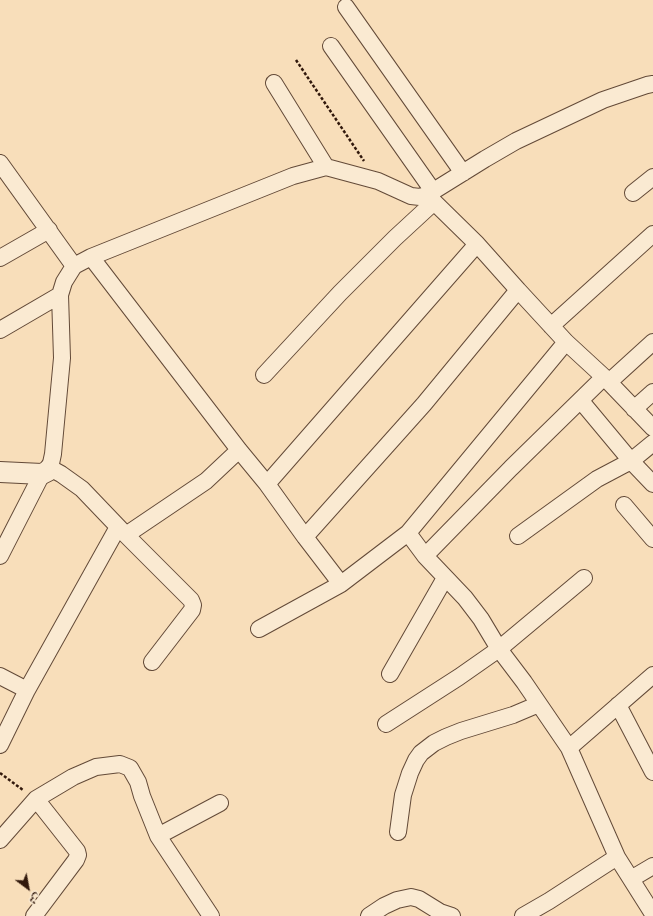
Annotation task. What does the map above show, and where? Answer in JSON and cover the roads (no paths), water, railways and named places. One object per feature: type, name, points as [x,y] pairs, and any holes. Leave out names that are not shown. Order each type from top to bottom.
[{"type":"street","points":[[346,7],[463,173]]},
{"type":"street","points":[[331,46],[431,196],[566,342],[606,379],[653,428]]},
{"type":"street","points":[[274,83],[326,167]]},
{"type":"street","points":[[264,374],[395,238],[431,196],[484,158],[516,141],[603,100],[653,84]]},
{"type":"street","points":[[0,163],[74,266]]},
{"type":"street","points":[[0,556],[46,471],[53,454],[62,358],[60,295],[64,282],[74,266],[91,257],[293,176],[326,167],[378,181],[411,196],[431,196]]},
{"type":"street","points":[[633,193],[653,177]]},
{"type":"street","points":[[0,258],[49,230]]},
{"type":"street","points":[[551,326],[653,234]]},
{"type":"street","points":[[267,484],[477,244]]},
{"type":"street","points":[[91,257],[239,450],[267,484],[305,537],[342,584]]},
{"type":"street","points":[[305,537],[424,404],[518,290]]},
{"type":"street","points":[[0,330],[60,295]]},
{"type":"street","points":[[259,629],[342,584],[408,533],[566,342]]},
{"type":"street","points":[[425,556],[511,468],[581,401],[653,342]]},
{"type":"street","points":[[634,409],[653,392]]},
{"type":"street","points":[[581,401],[631,461],[653,484]]},
{"type":"street","points":[[518,536],[597,479],[631,461],[653,444]]},
{"type":"street","points":[[0,745],[27,690],[122,531],[206,481],[239,450]]},
{"type":"street","points":[[0,472],[46,471],[61,474],[82,489],[192,600],[192,610],[152,662]]},
{"type":"street","points":[[624,505],[653,539]]},
{"type":"street","points":[[408,533],[425,556],[465,598],[482,619],[499,649],[524,682],[569,748],[617,857],[653,914]]},
{"type":"street","points":[[390,674],[446,578]]},
{"type":"street","points":[[386,724],[459,677],[499,649],[584,578]]},
{"type":"street","points":[[569,748],[653,675]]},
{"type":"street","points":[[0,676],[27,690]]},
{"type":"street","points":[[398,832],[404,795],[410,773],[421,753],[434,743],[446,737],[513,715],[539,704]]},
{"type":"street","points":[[618,705],[653,772]]},
{"type":"street","points":[[0,840],[36,799],[73,777],[96,767],[120,764],[130,768],[138,782],[158,836],[211,916]]},
{"type":"street","points":[[34,916],[76,860],[78,855],[36,799]]},
{"type":"street","points":[[158,836],[220,803]]},
{"type":"street","points":[[523,916],[617,857]]},
{"type":"street","points":[[631,879],[653,866]]},
{"type":"street","points":[[369,916],[384,906],[397,900],[411,897],[419,898],[440,912],[452,916]]}]
